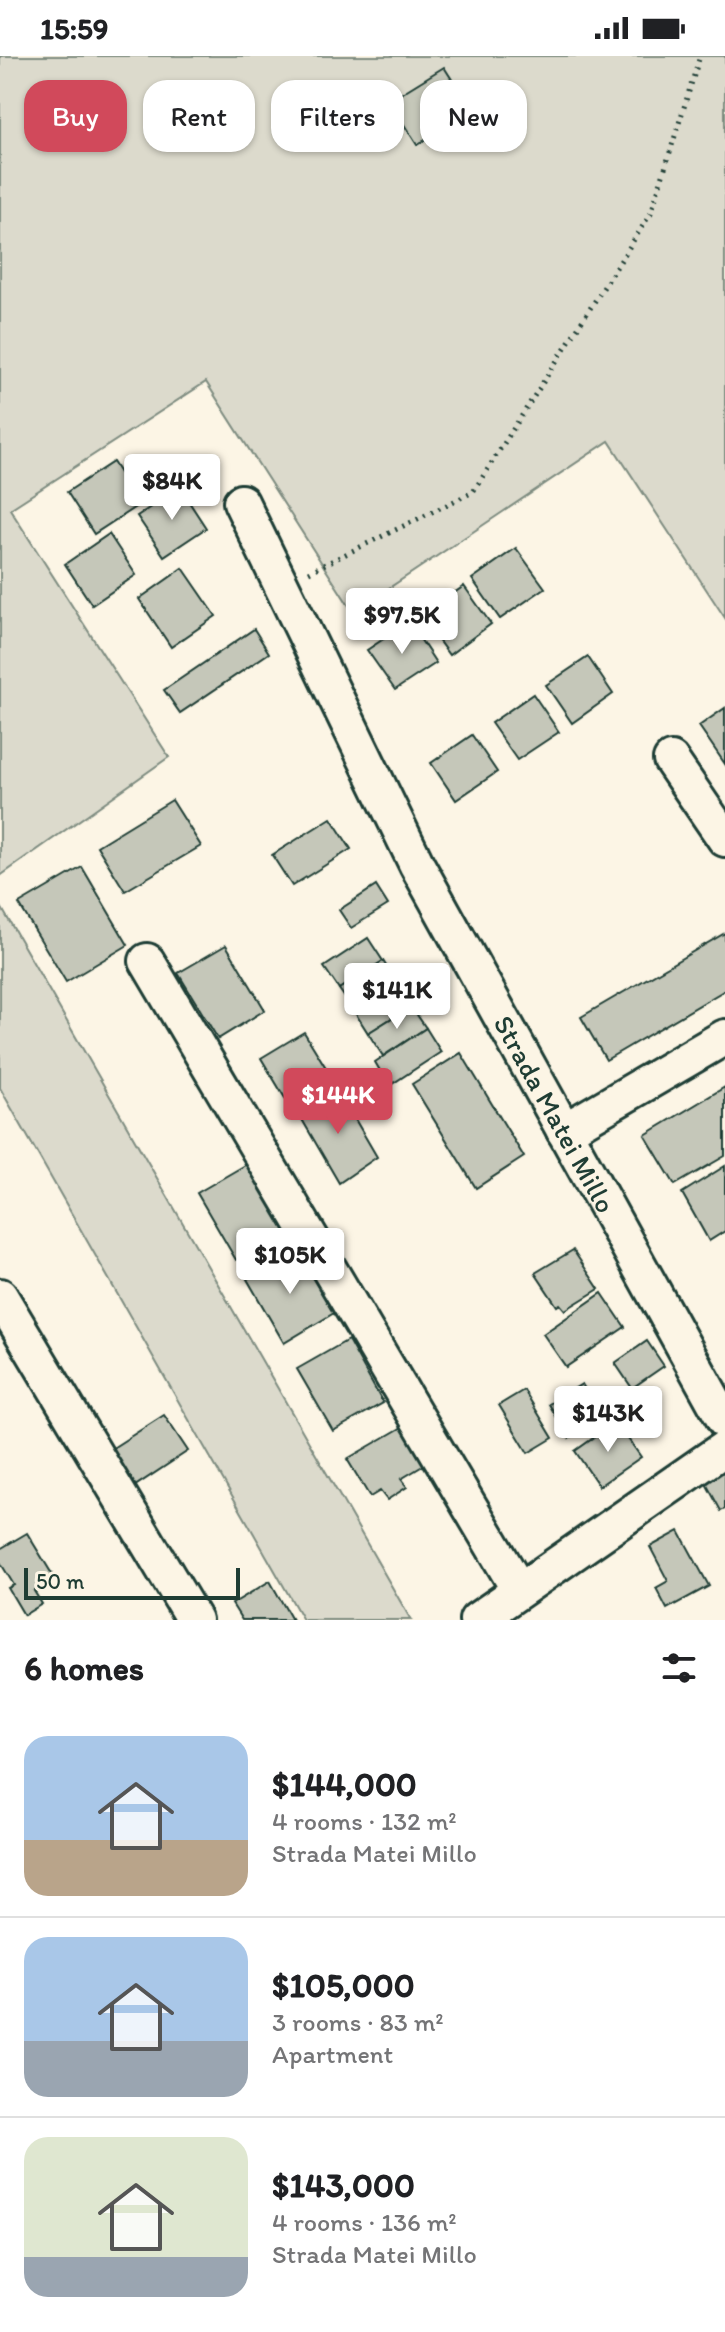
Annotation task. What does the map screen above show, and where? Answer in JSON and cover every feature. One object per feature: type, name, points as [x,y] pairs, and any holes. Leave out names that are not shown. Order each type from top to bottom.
[{"type":"street","name":"Strada Matei Millo","points":[[241,502],[417,865],[725,1421]]},
{"type":"street","points":[[671,760],[725,839]]},
{"type":"street","points":[[147,961],[519,1590]]},
{"type":"street","points":[[564,1131],[725,1037]]},
{"type":"street","points":[[0,1296],[194,1620]]},
{"type":"street","points":[[486,1617],[519,1590],[725,1448]]},
{"type":"path","points":[[282,585],[473,492],[651,213],[700,56]]},
{"type":"shaded area","points":[[0,56],[725,56],[725,618],[609,441],[353,612],[206,382],[10,509],[169,757],[0,876]]},
{"type":"shaded area","points":[[0,905],[411,1620],[303,1620],[0,1088]]},
{"type":"building","points":[[444,67],[452,80],[423,80]]},
{"type":"building","points":[[420,82],[420,143],[417,145],[404,125],[404,92]]},
{"type":"building","points":[[113,462],[140,504],[94,534],[67,492]]},
{"type":"building","points":[[180,488],[206,528],[164,556],[137,516]]},
{"type":"building","points":[[109,534],[136,575],[92,605],[65,564]]},
{"type":"building","points":[[516,548],[545,588],[500,619],[472,579]]},
{"type":"building","points":[[183,568],[216,616],[171,647],[139,599]]},
{"type":"building","points":[[464,586],[491,624],[449,655],[421,617]]},
{"type":"building","points":[[409,622],[436,663],[395,690],[367,650]]},
{"type":"building","points":[[254,629],[269,653],[180,713],[164,690]]},
{"type":"building","points":[[588,657],[613,694],[572,723],[546,685]]},
{"type":"building","points":[[533,694],[559,732],[517,760],[491,723]]},
{"type":"building","points":[[725,708],[725,764],[699,726]]},
{"type":"building","points":[[472,735],[497,772],[456,800],[431,763]]},
{"type":"building","points":[[172,800],[201,846],[125,891],[97,846]]},
{"type":"building","points":[[331,818],[351,849],[292,886],[272,855]]},
{"type":"building","points":[[82,867],[128,945],[66,982],[19,904]]},
{"type":"building","points":[[376,886],[388,905],[351,928],[339,910]]},
{"type":"building","points":[[725,933],[725,990],[606,1060],[581,1017]]},
{"type":"building","points":[[368,938],[383,961],[339,989],[324,967]]},
{"type":"building","points":[[226,945],[265,1010],[218,1039],[178,973]]},
{"type":"building","points":[[383,961],[397,983],[354,1011],[339,989]]},
{"type":"building","points":[[397,983],[411,1006],[368,1033],[354,1011]]},
{"type":"building","points":[[411,1006],[426,1028],[383,1056],[368,1033]]},
{"type":"building","points":[[426,1028],[441,1052],[389,1086],[375,1062]]},
{"type":"building","points":[[304,1032],[328,1071],[285,1098],[261,1058]]},
{"type":"building","points":[[461,1053],[524,1157],[476,1188],[412,1084]]},
{"type":"building","points":[[725,1087],[725,1156],[675,1185],[645,1135]]},
{"type":"building","points":[[338,1090],[377,1157],[339,1183],[300,1116]]},
{"type":"building","points":[[247,1164],[287,1230],[236,1260],[197,1193]]},
{"type":"building","points":[[725,1166],[725,1231],[709,1241],[682,1193]]},
{"type":"building","points":[[296,1250],[334,1313],[284,1343],[247,1279]]},
{"type":"building","points":[[573,1250],[599,1289],[565,1310],[560,1304],[557,1306],[535,1273]]},
{"type":"building","points":[[602,1293],[625,1327],[566,1367],[543,1334]]},
{"type":"building","points":[[348,1340],[383,1403],[333,1431],[297,1369]]},
{"type":"building","points":[[647,1341],[664,1366],[632,1388],[615,1363]]},
{"type":"building","points":[[582,1384],[588,1394],[594,1391],[608,1414],[569,1438],[549,1404]]},
{"type":"building","points":[[524,1390],[553,1438],[528,1453],[499,1405]]},
{"type":"building","points":[[164,1415],[188,1451],[132,1488],[108,1451]]},
{"type":"building","points":[[616,1422],[641,1457],[599,1486],[575,1451]]},
{"type":"building","points":[[404,1426],[426,1464],[401,1479],[407,1487],[387,1500],[380,1491],[370,1497],[347,1459]]},
{"type":"building","points":[[725,1466],[725,1509],[721,1511],[703,1478]]},
{"type":"building","points":[[679,1531],[709,1586],[667,1609],[656,1588],[668,1581],[650,1547]]},
{"type":"building","points":[[27,1533],[55,1579],[34,1591],[42,1604],[24,1615],[8,1588],[14,1585],[0,1562],[0,1549]]},
{"type":"building","points":[[270,1581],[292,1620],[242,1620],[232,1604]]}]
